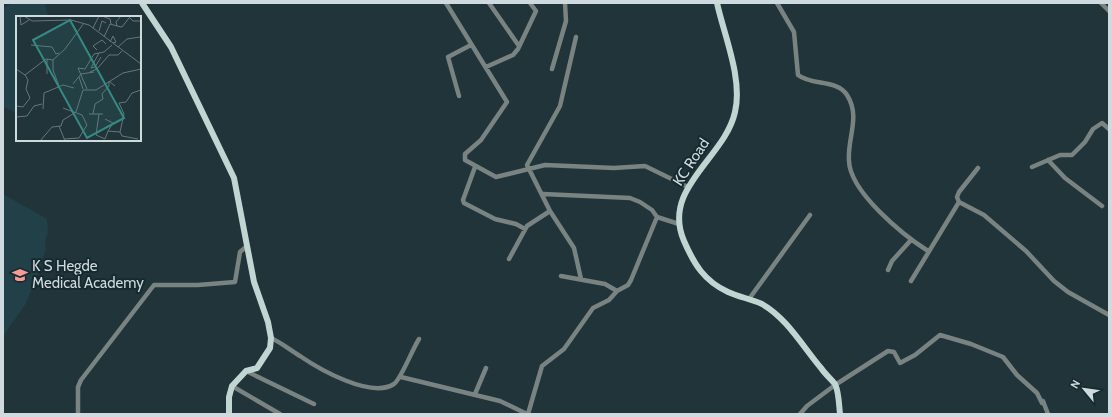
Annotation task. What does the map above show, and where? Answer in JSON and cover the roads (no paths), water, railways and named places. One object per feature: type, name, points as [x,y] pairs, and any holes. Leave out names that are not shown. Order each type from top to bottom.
[{"type":"main road","points":[[142,3],[171,47],[234,178],[254,282],[268,322],[271,338],[270,348],[257,368],[246,371],[232,386],[228,397],[229,414]]},
{"type":"main road","name":"KC Road","points":[[717,3],[732,59],[737,92],[736,112],[730,128],[688,187],[681,203],[679,224],[684,240],[702,275],[728,292],[762,304],[777,314],[835,385],[840,414]]},
{"type":"street","points":[[446,3],[507,102],[481,140],[465,154],[465,160],[475,167],[496,177],[545,165],[614,168],[645,166],[688,187]]},
{"type":"street","points":[[489,3],[519,46]]},
{"type":"street","points":[[486,67],[513,55],[536,11],[530,3]]},
{"type":"street","points":[[552,69],[566,21],[565,3]]},
{"type":"street","points":[[777,3],[794,32],[798,75],[804,80],[836,86],[843,90],[849,100],[854,125],[848,162],[854,180],[873,206],[911,240],[928,251]]},
{"type":"street","points":[[1100,3],[1109,11]]},
{"type":"street","points":[[576,37],[560,106],[527,165],[543,194],[550,211],[574,248],[581,279]]},
{"type":"street","points":[[459,96],[448,57],[471,45]]},
{"type":"street","points":[[1032,167],[1060,155],[1072,155],[1085,142],[1093,129],[1102,122],[1109,129]]},
{"type":"street","points":[[1048,160],[1065,178],[1102,206]]},
{"type":"street","points":[[475,167],[464,203],[495,219],[516,224],[525,229]]},
{"type":"street","points":[[978,168],[959,192],[957,197],[959,202],[984,215],[1026,251],[1054,281],[1068,292],[1109,315]]},
{"type":"street","points":[[543,194],[630,198],[640,202],[652,210],[657,218],[679,224]]},
{"type":"street","points":[[911,281],[959,202]]},
{"type":"street","points":[[509,259],[525,229],[534,220],[550,211]]},
{"type":"street","points":[[749,299],[810,215]]},
{"type":"street","points":[[401,377],[448,390],[474,394],[500,401],[527,414],[542,366],[564,349],[593,308],[609,300],[617,291],[628,285],[657,218]]},
{"type":"street","points":[[888,270],[892,261],[911,240]]},
{"type":"street","points":[[78,414],[78,387],[81,380],[154,285],[198,285],[235,282],[240,252],[247,246]]},
{"type":"street","points":[[561,276],[605,284],[617,291]]},
{"type":"street","points":[[800,414],[807,406],[835,385],[888,351],[894,352],[900,364],[915,355],[940,335],[971,344],[1003,357],[1017,375],[1037,393],[1042,403],[1043,401],[1048,414]]},
{"type":"street","points":[[271,338],[280,342],[300,356],[358,385],[386,387],[394,384],[401,377],[419,339]]},
{"type":"street","points":[[474,394],[486,368]]},
{"type":"street","points":[[246,371],[314,404]]},
{"type":"street","points":[[232,386],[280,414]]},
{"type":"place","name":"K S Hegde Medical Academy","points":[[20,275]]}]
